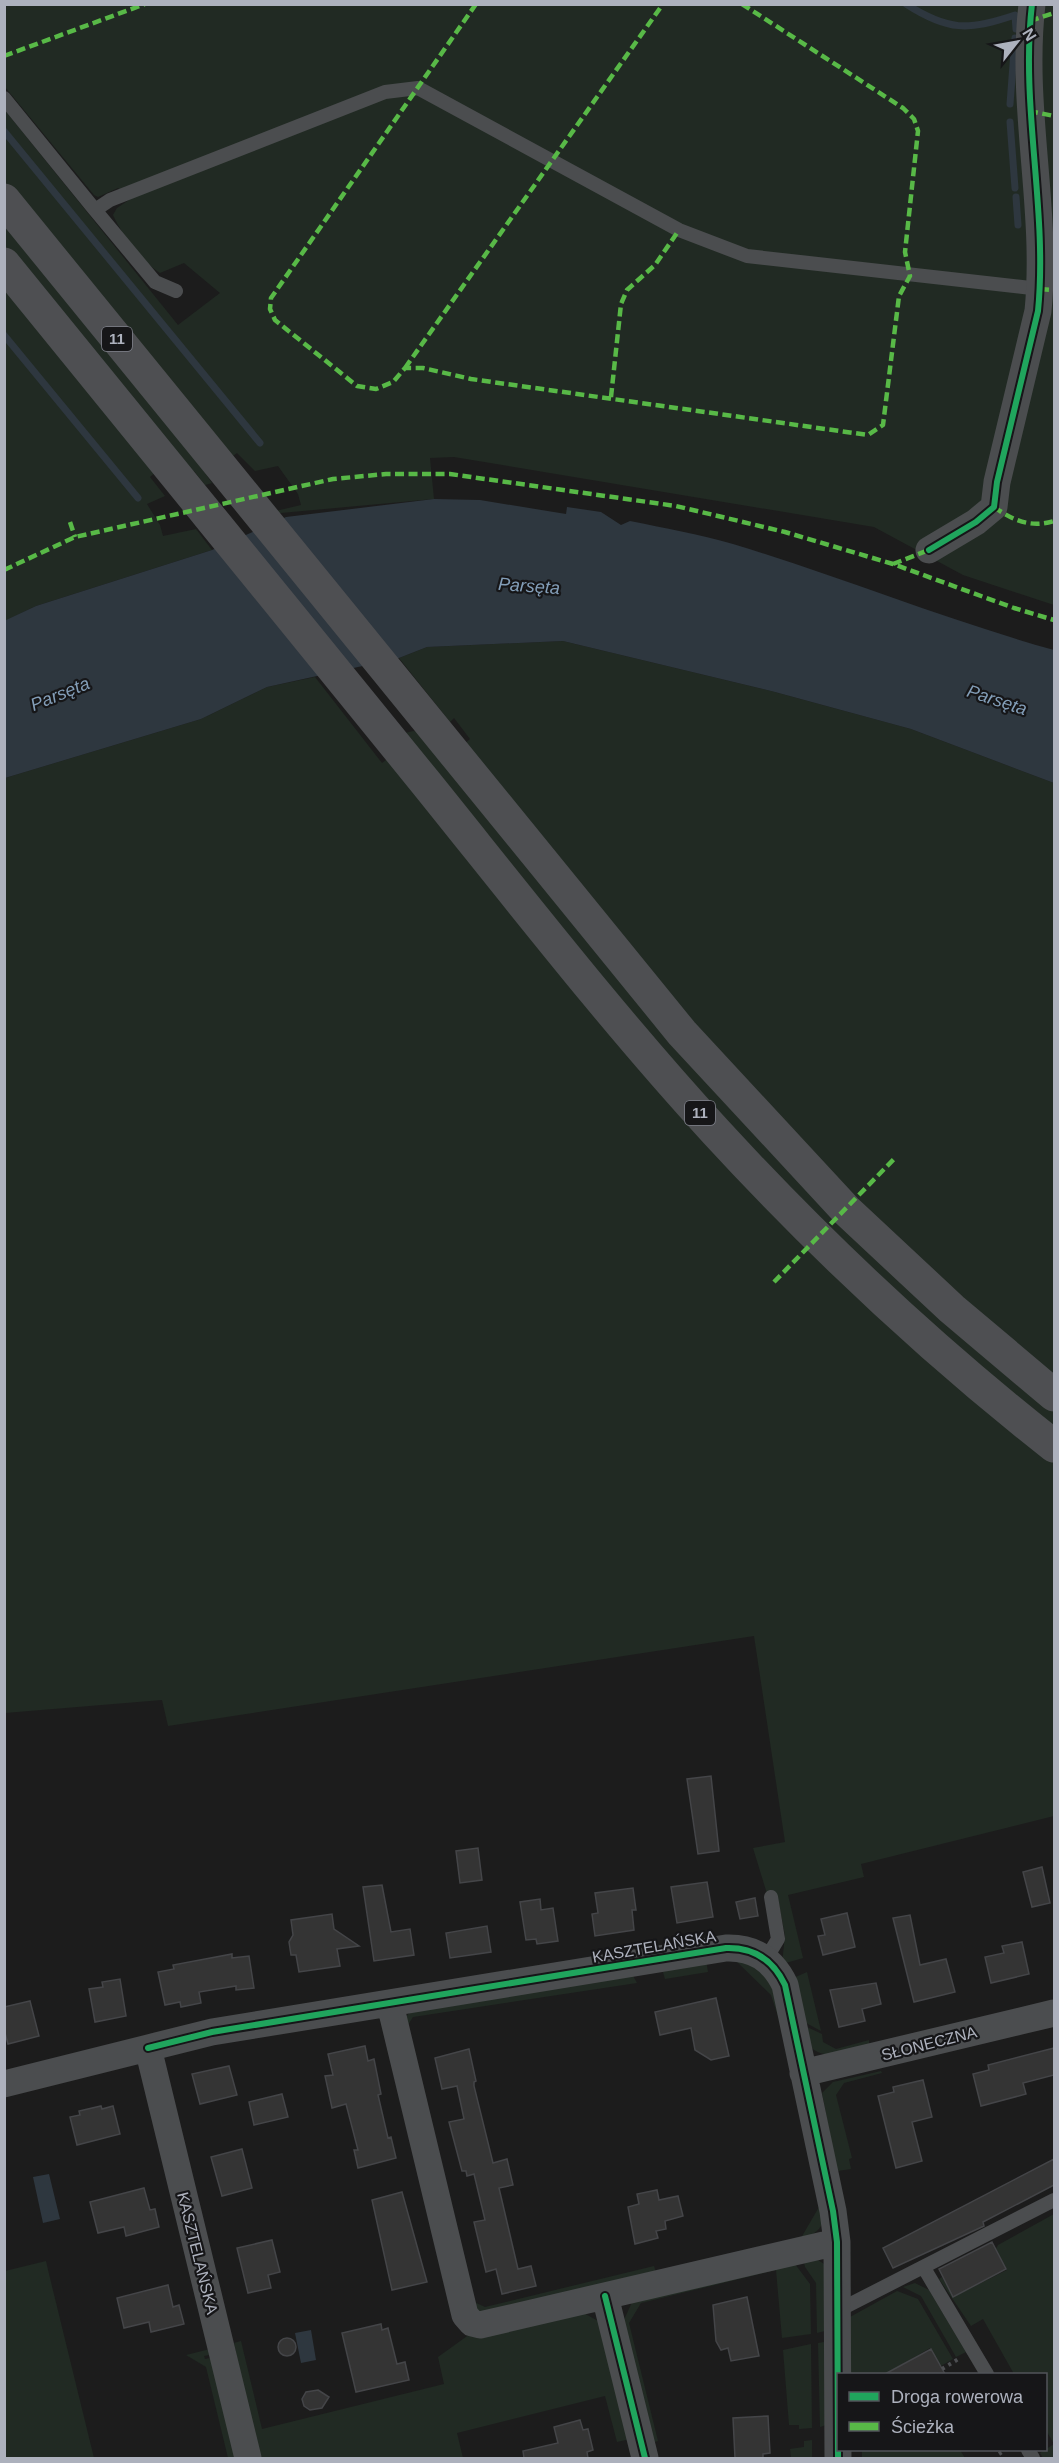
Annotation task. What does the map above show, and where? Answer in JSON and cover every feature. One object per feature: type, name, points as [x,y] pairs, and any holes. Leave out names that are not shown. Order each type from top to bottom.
[{"type":"main road","name":"11","points":[[4,200],[654,999],[776,1137],[846,1210],[916,1276],[1054,1395]]},
{"type":"main road","name":"11","points":[[4,264],[624,1025],[748,1166],[895,1311],[987,1392],[1054,1446]]},
{"type":"street","points":[[929,550],[976,522],[994,507],[997,482],[1038,311],[1040,289],[1036,188],[1029,111],[1032,4]]},
{"type":"street","name":"KASZTELAŃSKA","points":[[4,2084],[212,2032],[726,1948],[748,1950],[766,1959]]},
{"type":"street","points":[[766,1959],[780,1974],[785,1985],[833,2211],[837,2242],[839,2373]]},
{"type":"street","points":[[390,2004],[465,2315],[472,2323],[480,2325],[837,2242]]},
{"type":"street","name":"SŁONECZNA","points":[[803,2073],[1054,2013]]},
{"type":"street","name":"KASZTELAŃSKA","points":[[148,2048],[248,2458]]},
{"type":"street","points":[[605,2296],[645,2458]]},
{"type":"lane","points":[[95,210],[110,200],[385,92],[418,88],[679,230],[747,256],[1040,289]]},
{"type":"lane","points":[[4,98],[155,282],[176,291]]},
{"type":"lane","points":[[766,1959],[778,1939],[771,1897]]},
{"type":"lane","points":[[839,2310],[1054,2200]]},
{"type":"lane","points":[[924,2268],[986,2373]]},
{"type":"path","points":[[951,2352],[960,2368]]},
{"type":"path","points":[[999,2454],[1004,2451]]},
{"type":"shaded area","points":[[5,5],[1054,5],[1054,605],[963,575],[874,527],[454,457],[430,458],[434,499],[259,515],[301,505],[298,494],[278,466],[255,471],[237,453],[229,459],[5,182],[4,109],[178,325],[220,293],[184,263],[160,273],[146,262],[121,231],[113,215],[117,208],[132,198],[118,188],[98,197],[94,195],[5,87]]},
{"type":"shaded area","points":[[4,219],[212,483],[205,485],[194,471],[189,473],[5,246]]},
{"type":"shaded area","points":[[4,281],[158,470],[150,477],[165,496],[147,504],[160,525],[163,536],[196,529],[212,550],[36,606],[5,621]]},
{"type":"shaded area","points":[[563,641],[775,692],[911,729],[1054,783],[1054,1378],[951,1292],[748,1089],[461,747],[470,739],[454,718],[450,722],[399,658],[427,647]]},
{"type":"shaded area","points":[[315,677],[382,763],[390,757],[583,998],[1054,1462],[1054,1816],[861,1864],[864,1877],[788,1895],[803,1958],[782,1964],[785,1935],[777,1895],[768,1897],[753,1848],[785,1842],[754,1636],[168,1726],[162,1700],[5,1713],[5,778],[201,719],[267,687]]},
{"type":"shaded area","points":[[419,732],[1054,1410],[1054,1430],[925,1322],[718,1117],[602,982],[405,733]]},
{"type":"shaded area","points":[[735,1956],[772,1977],[779,2019],[771,1995],[734,1959]]},
{"type":"shaded area","points":[[706,1960],[708,1972],[665,1979],[663,1972]]},
{"type":"shaded area","points":[[631,1972],[637,1983],[413,2017],[406,2028],[404,2019],[412,2010]]},
{"type":"shaded area","points":[[807,1972],[821,2031],[806,2023],[791,1979]]},
{"type":"shaded area","points":[[807,2027],[822,2034],[823,2042],[836,2049],[869,2040],[869,2049],[838,2055],[823,2054],[809,2046]]},
{"type":"shaded area","points":[[881,2071],[882,2073],[844,2083],[836,2095],[852,2158],[849,2159],[851,2169],[837,2171],[822,2093],[833,2082]]},
{"type":"shaded area","points":[[819,2207],[823,2222],[814,2233],[801,2238]]},
{"type":"shaded area","points":[[1054,2214],[1054,2444],[1047,2432],[1047,2373],[1013,2373],[983,2319],[971,2326],[939,2279],[942,2277],[953,2297],[1007,2270],[996,2249],[998,2245]]},
{"type":"shaded area","points":[[803,2257],[818,2260],[824,2264],[829,2330],[817,2333],[816,2283],[805,2267]]},
{"type":"shaded area","points":[[792,2260],[810,2284],[811,2334],[782,2338],[776,2270],[641,2303],[629,2323],[658,2441],[651,2443],[623,2322],[633,2300]]},
{"type":"shaded area","points":[[46,2261],[94,2458],[5,2458],[5,2271]]},
{"type":"shaded area","points":[[654,2266],[656,2273],[489,2313],[478,2311],[472,2301],[485,2307]]},
{"type":"shaded area","points":[[915,2283],[929,2290],[966,2352],[956,2357],[921,2296],[903,2287]]},
{"type":"shaded area","points":[[897,2291],[918,2299],[953,2359],[941,2366],[930,2348],[903,2364],[908,2373],[847,2373],[850,2317]]},
{"type":"shaded area","points":[[582,2312],[598,2321],[630,2439],[617,2442],[605,2396],[457,2433],[463,2458],[258,2458],[234,2343],[241,2341],[262,2429],[444,2384],[438,2357],[470,2334]]},
{"type":"shaded area","points":[[824,2342],[829,2424],[820,2427],[818,2343]]},
{"type":"shaded area","points":[[811,2344],[812,2428],[799,2429],[799,2425],[789,2425],[783,2350]]},
{"type":"shaded area","points":[[210,2349],[215,2354],[204,2356],[205,2359],[215,2357],[239,2458],[228,2458],[206,2367],[186,2355]]},
{"type":"shaded area","points":[[812,2440],[812,2458],[791,2458],[790,2449],[804,2447],[804,2441]]},
{"type":"shaded area","points":[[1054,2444],[1054,2458],[1043,2458],[1040,2453],[1047,2451]]},
{"type":"shaded area","points":[[862,2451],[961,2451],[965,2458],[862,2458]]},
{"type":"water","name":"Parsęta","points":[[434,499],[480,500],[566,514],[567,507],[601,512],[621,525],[630,521],[707,537],[1054,650],[1054,783],[911,729],[775,692],[563,641],[427,647],[399,658],[267,687],[201,719],[5,778],[4,621],[36,606],[212,550],[286,517]]},
{"type":"water","points":[[49,2174],[60,2219],[43,2223],[33,2177]]},
{"type":"water","points":[[311,2330],[316,2360],[301,2363],[295,2333]]},
{"type":"building","points":[[711,1776],[719,1851],[698,1854],[687,1779]]},
{"type":"building","points":[[478,1848],[482,1880],[460,1883],[456,1851]]},
{"type":"building","points":[[1042,1867],[1050,1903],[1032,1907],[1023,1872]]},
{"type":"building","points":[[707,1882],[713,1917],[677,1923],[671,1887]]},
{"type":"building","points":[[382,1885],[391,1932],[410,1929],[414,1955],[374,1961],[363,1887]]},
{"type":"building","points":[[633,1888],[636,1910],[632,1910],[634,1930],[595,1936],[592,1914],[598,1913],[595,1893]]},
{"type":"building","points":[[755,1898],[758,1916],[740,1919],[736,1902]]},
{"type":"building","points":[[540,1899],[541,1910],[553,1908],[558,1941],[537,1944],[536,1939],[526,1940],[520,1902]]},
{"type":"building","points":[[847,1913],[855,1947],[823,1955],[818,1936],[825,1935],[821,1919]]},
{"type":"building","points":[[332,1914],[334,1929],[359,1946],[337,1949],[340,1966],[299,1972],[296,1955],[291,1955],[289,1942],[293,1935],[291,1920]]},
{"type":"building","points":[[910,1915],[920,1965],[946,1959],[955,1992],[914,2002],[893,1918]]},
{"type":"building","points":[[487,1926],[491,1952],[450,1958],[446,1933]]},
{"type":"building","points":[[1022,1942],[1029,1974],[991,1983],[985,1957],[1004,1953],[1002,1946]]},
{"type":"building","points":[[232,1954],[232,1958],[249,1956],[254,1988],[236,1990],[236,1986],[199,1992],[201,2003],[181,2007],[180,2002],[165,2005],[158,1972],[174,1969],[173,1965]]},
{"type":"building","points":[[120,1979],[126,2016],[95,2022],[89,1989],[103,1987],[102,1982]]},
{"type":"building","points":[[876,1983],[881,2004],[862,2009],[865,2021],[839,2027],[830,1990]]},
{"type":"building","points":[[716,1998],[729,2056],[711,2060],[695,2050],[691,2028],[660,2035],[655,2012]]},
{"type":"building","points":[[30,2001],[39,2036],[8,2044],[4,2029],[4,2007]]},
{"type":"building","points":[[365,2046],[368,2061],[374,2059],[381,2094],[378,2095],[388,2138],[391,2137],[396,2158],[358,2168],[354,2150],[358,2150],[346,2104],[332,2108],[325,2076],[333,2075],[328,2054]]},
{"type":"building","points":[[1054,2048],[1054,2075],[1023,2083],[1026,2094],[981,2106],[973,2074],[989,2070],[988,2065]]},
{"type":"building","points":[[469,2049],[476,2081],[474,2086],[493,2163],[507,2159],[513,2185],[499,2188],[518,2269],[531,2266],[536,2286],[502,2294],[496,2269],[486,2272],[474,2222],[485,2220],[474,2174],[467,2176],[466,2171],[462,2171],[449,2122],[464,2119],[457,2086],[442,2089],[435,2058]]},
{"type":"building","points":[[229,2066],[237,2095],[200,2104],[192,2074]]},
{"type":"building","points":[[923,2080],[932,2117],[912,2122],[922,2161],[896,2168],[878,2096],[894,2092],[893,2087]]},
{"type":"building","points":[[282,2094],[288,2117],[254,2125],[249,2102]]},
{"type":"building","points":[[101,2106],[102,2109],[113,2106],[120,2134],[77,2145],[70,2117],[80,2115],[79,2111]]},
{"type":"building","points":[[242,2149],[252,2188],[222,2196],[211,2157]]},
{"type":"building","points":[[1054,2159],[1054,2185],[983,2222],[984,2226],[893,2268],[883,2248]]},
{"type":"building","points":[[144,2188],[150,2210],[155,2209],[159,2227],[126,2236],[124,2227],[98,2233],[90,2202]]},
{"type":"building","points":[[657,2190],[659,2200],[678,2196],[683,2216],[665,2221],[666,2229],[656,2231],[658,2238],[635,2244],[628,2207],[639,2204],[637,2194]]},
{"type":"building","points":[[402,2192],[427,2282],[392,2290],[372,2200]]},
{"type":"building","points":[[272,2240],[280,2272],[268,2275],[271,2288],[248,2293],[237,2248]]},
{"type":"building","points":[[992,2242],[1006,2269],[953,2297],[939,2269]]},
{"type":"building","points":[[168,2285],[173,2307],[179,2305],[184,2324],[151,2332],[149,2322],[124,2328],[117,2298]]},
{"type":"building","points":[[747,2297],[759,2356],[731,2361],[728,2348],[721,2350],[716,2341],[713,2305]]},
{"type":"building","points":[[381,2324],[382,2330],[388,2328],[397,2364],[405,2362],[409,2380],[356,2392],[342,2333]]},
{"type":"building","points":[[283,2338],[291,2338],[296,2343],[294,2354],[283,2356],[278,2351],[278,2343]]},
{"type":"building","points":[[931,2349],[944,2373],[887,2373]]},
{"type":"building","points":[[318,2390],[329,2397],[322,2408],[310,2410],[304,2406],[302,2399],[306,2392]]},
{"type":"building","points":[[768,2416],[770,2453],[763,2454],[763,2458],[735,2458],[733,2418]]},
{"type":"building","points":[[580,2420],[583,2430],[588,2429],[593,2450],[587,2452],[588,2458],[524,2458],[523,2451],[558,2443],[554,2427]]},
{"type":"waterway","points":[[906,4],[934,19],[959,26],[984,24],[1015,15],[1016,29]]},
{"type":"waterway","points":[[1010,104],[1015,38]]},
{"type":"waterway","points":[[1010,122],[1015,188]]},
{"type":"waterway","points":[[4,131],[260,443]]},
{"type":"waterway","points":[[1016,197],[1018,225]]},
{"type":"waterway","points":[[4,335],[138,498]]},
{"type":"marked path","points":[[4,56],[145,4]]},
{"type":"marked path","points":[[476,4],[271,298],[270,309],[275,320],[357,386],[376,389],[393,382],[405,368],[423,368],[471,379],[868,435],[883,425],[899,296],[910,276],[905,252],[918,131],[914,119],[903,108],[742,4]]},
{"type":"marked path","points":[[405,368],[663,4]]},
{"type":"marked path","points":[[1030,21],[1054,13]]},
{"type":"marked path","points":[[1029,111],[1054,116]]},
{"type":"marked path","points":[[611,397],[621,304],[627,290],[655,265],[679,230]]},
{"type":"marked path","points":[[1040,289],[1054,290]]},
{"type":"marked path","points":[[4,570],[75,537],[333,479],[386,474],[450,474],[676,506],[785,532],[893,564],[1014,608],[1054,620]]},
{"type":"marked path","points":[[994,507],[1023,522],[1038,524],[1054,521]]},
{"type":"marked path","points":[[70,522],[75,537]]},
{"type":"marked path","points":[[893,564],[929,550]]},
{"type":"marked path","points":[[774,1282],[895,1158]]},
{"type":"cycle path","points":[[929,550],[976,522],[994,507],[997,482],[1038,311],[1040,234],[1029,81],[1032,4]]},
{"type":"cycle path","points":[[148,2048],[212,2032],[726,1948],[754,1953],[775,1969],[785,1985],[833,2211],[837,2242],[838,2373]]},
{"type":"cycle path","points":[[605,2296],[645,2458]]},
{"type":"cycle path","points":[[838,2451],[838,2458]]}]
